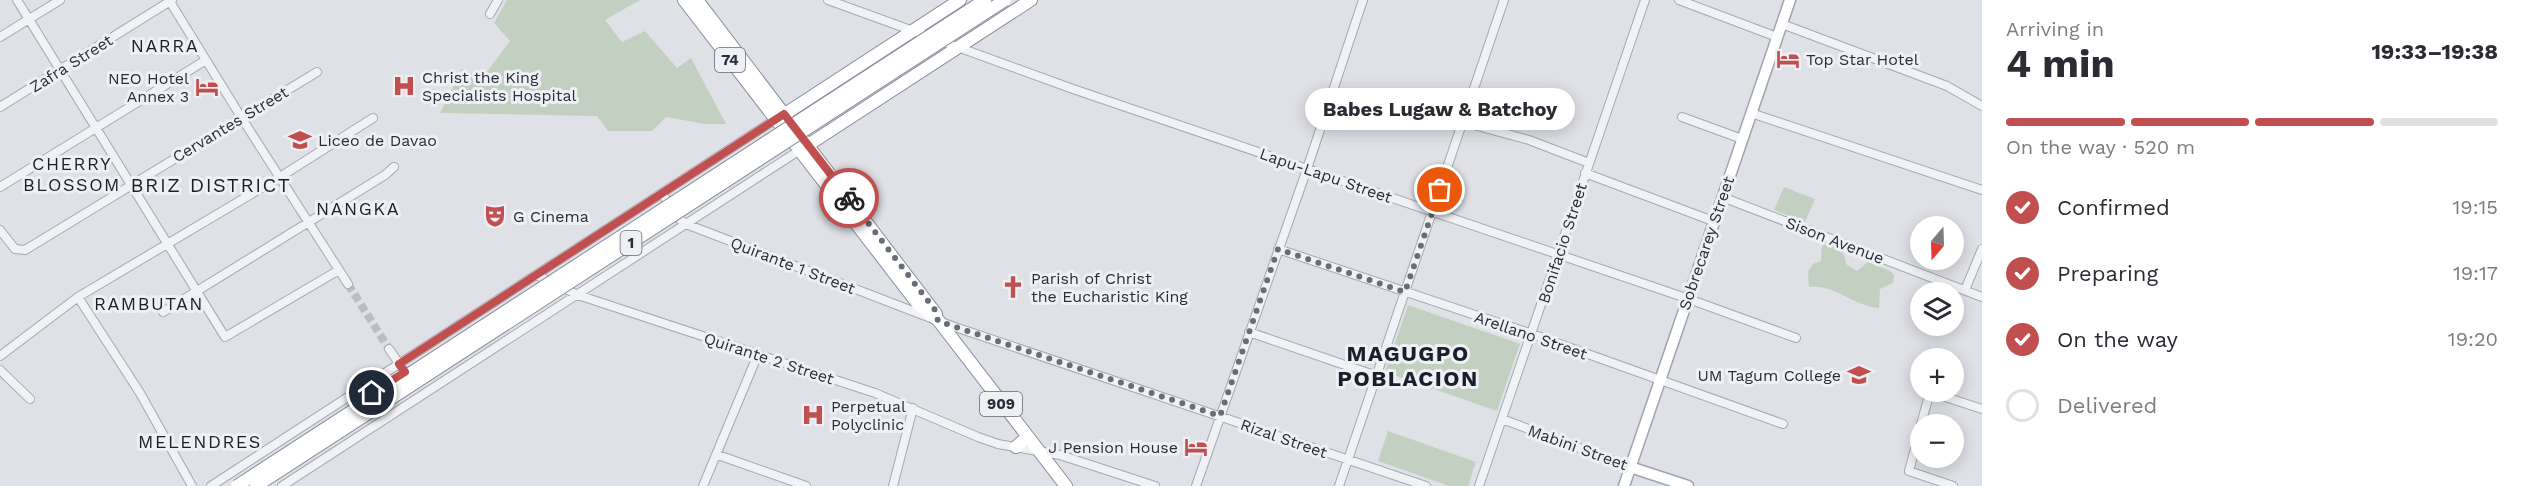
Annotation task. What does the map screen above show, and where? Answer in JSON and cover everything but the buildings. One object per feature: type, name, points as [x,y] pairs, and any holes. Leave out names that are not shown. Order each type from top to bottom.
[{"type":"highway","name":"74","points":[[684,0],[801,144]]},
{"type":"highway","name":"74","points":[[697,0],[783,121]]},
{"type":"highway","points":[[664,200],[960,0]]},
{"type":"highway","name":"1","points":[[237,486],[986,0]]},
{"type":"highway","name":"1","points":[[256,486],[1005,0]]},
{"type":"highway","points":[[679,221],[1031,0]]},
{"type":"highway","name":"909","points":[[801,144],[918,304],[938,321],[1066,486]]},
{"type":"highway","points":[[229,486],[303,438],[402,368]]},
{"type":"highway","points":[[265,486],[333,441],[326,435],[322,425]]},
{"type":"highway","points":[[1016,447],[1027,437]]},
{"type":"highway","points":[[303,438],[311,445],[313,454]]},
{"type":"main road","name":"Sobrecarey Street","points":[[1624,486],[1686,298],[1790,0]]},
{"type":"main road","name":"Mabini Street","points":[[1630,467],[1688,486]]},
{"type":"street","points":[[17,0],[225,337],[339,270]]},
{"type":"street","points":[[0,37],[60,0]]},
{"type":"street","points":[[170,0],[241,117],[348,284]]},
{"type":"street","name":"Zafra Street","points":[[0,107],[170,0]]},
{"type":"street","points":[[490,14],[498,0]]},
{"type":"street","name":"Lapu-Lapu Street","points":[[828,0],[1073,89],[1686,298],[1796,338]]},
{"type":"street","points":[[1196,486],[1363,0]]},
{"type":"street","points":[[1339,486],[1504,0]]},
{"type":"street","name":"Bonifacio Street","points":[[1479,486],[1646,0]]},
{"type":"street","points":[[1679,0],[1777,37]]},
{"type":"street","points":[[1782,24],[1947,86],[1982,106]]},
{"type":"street","points":[[0,187],[206,60]]},
{"type":"street","name":"Cervantes Street","points":[[0,230],[10,245],[20,250],[30,247],[317,72]]},
{"type":"street","points":[[1751,113],[1982,190]]},
{"type":"street","points":[[1682,117],[1742,139]]},
{"type":"street","points":[[0,356],[78,297],[280,177],[372,118]]},
{"type":"street","points":[[1463,122],[1529,140],[1589,163]]},
{"type":"street","points":[[164,312],[385,175],[394,167]]},
{"type":"street","points":[[1585,173],[1713,221]]},
{"type":"street","name":"Sison Avenue","points":[[1722,197],[1982,297]]},
{"type":"street","points":[[211,486],[402,368],[536,275],[664,200],[679,221],[579,295],[282,486]]},
{"type":"street","name":"Quirante 1 Street","points":[[679,221],[938,321]]},
{"type":"street","name":"Arellano Street","points":[[1278,249],[1532,334],[1784,424]]},
{"type":"street","points":[[1965,290],[1982,249]]},
{"type":"street","name":"Quirante 2 Street","points":[[536,275],[579,295],[913,408],[978,437],[1016,447],[1036,449],[1155,486]]},
{"type":"street","points":[[78,297],[140,393],[192,486]]},
{"type":"street","name":"Rizal Street","points":[[938,321],[1426,486]]},
{"type":"street","points":[[1249,332],[1377,376]]},
{"type":"street","points":[[390,349],[402,368]]},
{"type":"street","points":[[703,486],[718,455],[758,354]]},
{"type":"street","points":[[0,370],[30,399]]},
{"type":"street","points":[[1959,402],[1982,410]]},
{"type":"street","points":[[893,486],[913,408]]},
{"type":"street","name":"Mabini Street","points":[[1502,419],[1630,467]]},
{"type":"street","points":[[718,455],[806,486]]},
{"type":"street","points":[[1910,467],[1909,471],[1953,486]]},
{"type":"green space","points":[[507,0],[640,0],[605,20],[622,42],[645,31],[677,68],[691,58],[726,124],[705,124],[666,117],[652,131],[608,131],[597,116],[440,113],[462,69],[483,77],[510,41],[494,23]]},
{"type":"green space","points":[[1784,187],[1815,199],[1805,222],[1774,210]]},
{"type":"green space","points":[[1822,244],[1839,248],[1844,254],[1846,264],[1857,271],[1868,262],[1894,275],[1893,283],[1880,289],[1879,308],[1827,289],[1809,287],[1808,271],[1813,264],[1821,261]]},
{"type":"green space","points":[[1408,305],[1520,344],[1497,411],[1385,372]]},
{"type":"green space","points":[[1388,431],[1476,462],[1468,486],[1449,486],[1378,461]]},
{"type":"tunnel","points":[[348,284],[389,349]]},
{"type":"way so far","points":[[849,198],[935,310],[938,321],[1220,416],[1278,249],[1405,292],[1440,190]]},
{"type":"place","name":"Top Star Hotel","points":[[1788,59]]},
{"type":"place","name":"Christ the King Specialists Hospital","points":[[404,86]]},
{"type":"place","name":"NEO Hotel Annex 3","points":[[207,87]]},
{"type":"place","name":"Liceo de Davao","points":[[300,140]]},
{"type":"place","name":"Babes Lugaw & Batchoy","points":[[1440,190]]},
{"type":"place","name":"G Cinema","points":[[495,216]]},
{"type":"place","name":"Parish of Christ the Eucharistic King","points":[[1013,287]]},
{"type":"place","name":"UM Tagum College","points":[[1859,375]]},
{"type":"place","name":"Perpetual Polyclinic","points":[[813,415]]},
{"type":"place","name":"J Pension House","points":[[1196,447]]},
{"type":"district","name":"NARRA","points":[[165,46]]},
{"type":"district","name":"CHERRY BLOSSOM","points":[[72,174]]},
{"type":"district","name":"BRIZ DISTRICT","points":[[211,185]]},
{"type":"district","name":"NANGKA","points":[[358,209]]},
{"type":"district","name":"RAMBUTAN","points":[[149,304]]},
{"type":"district","name":"MAGUGPO POBLACION","points":[[1408,366]]},
{"type":"district","name":"MELENDRES","points":[[200,442]]},
{"type":"route","points":[[372,393],[405,372],[399,364],[784,114],[849,198]]}]
